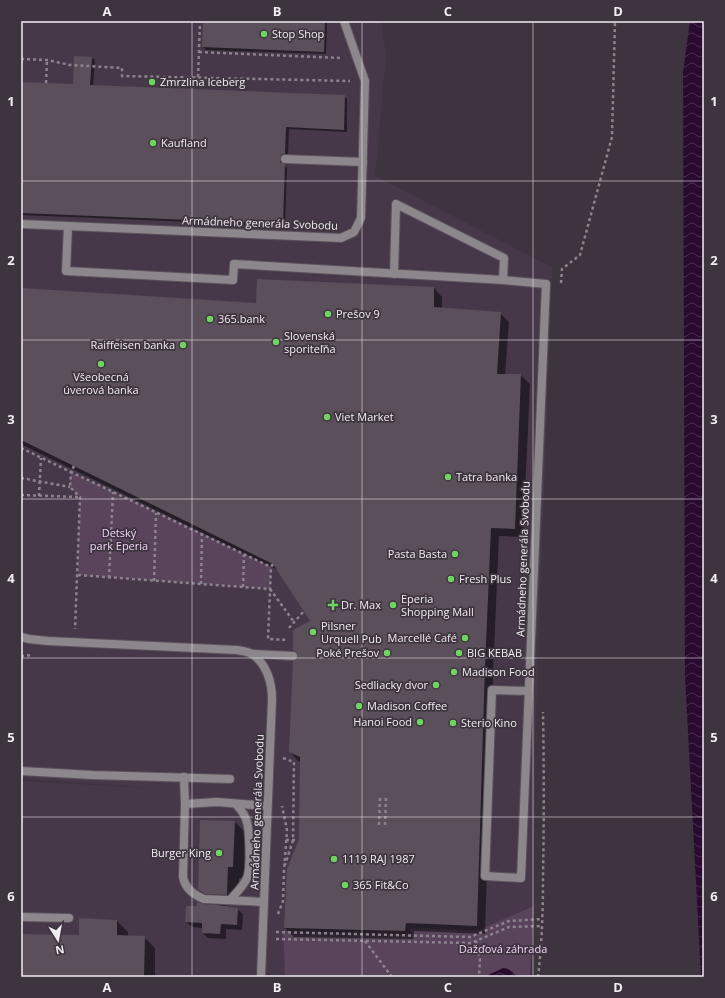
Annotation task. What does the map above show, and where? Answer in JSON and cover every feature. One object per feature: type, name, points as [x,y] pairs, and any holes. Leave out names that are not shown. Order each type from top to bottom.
[{"type":"lane","name":"Armádneho generála Svobodu","points":[[21,224],[341,238],[354,232],[361,218],[365,81],[344,21]]},
{"type":"lane","points":[[285,160],[363,162]]},
{"type":"lane","points":[[68,226],[66,271],[233,280],[234,264],[394,274],[503,280],[504,258],[396,204],[394,274]]},
{"type":"lane","name":"Armádneho generála Svobodu","points":[[503,280],[546,284],[529,691],[521,878],[485,876],[492,690],[529,691]]},
{"type":"lane","points":[[24,639],[237,650],[252,654],[293,656]]},
{"type":"lane","name":"Armádneho generála Svobodu","points":[[252,654],[264,667],[272,689],[261,977]]},
{"type":"lane","points":[[21,771],[92,775],[230,778]]},
{"type":"lane","points":[[184,777],[184,882],[192,892],[204,899],[264,902]]},
{"type":"lane","points":[[185,804],[217,802],[268,806]]},
{"type":"lane","points":[[230,900],[242,887],[249,873],[249,830],[243,813],[236,804]]},
{"type":"lane","points":[[21,917],[69,918]]},
{"type":"path","points":[[198,77],[200,21]]},
{"type":"path","points":[[561,285],[562,269],[580,255],[612,137],[615,21]]},
{"type":"path","points":[[199,52],[357,58]]},
{"type":"path","points":[[21,59],[47,60],[70,65],[122,68],[122,76],[365,81]]},
{"type":"path","points":[[46,83],[47,60]]},
{"type":"path","points":[[21,448],[244,555],[272,566],[268,639],[289,640]]},
{"type":"path","points":[[39,496],[41,458]]},
{"type":"path","points":[[70,487],[71,472],[74,466]]},
{"type":"path","points":[[21,478],[70,487],[80,497],[78,575],[270,589],[294,622]]},
{"type":"path","points":[[109,578],[113,492]]},
{"type":"path","points":[[21,495],[80,497]]},
{"type":"path","points":[[154,581],[156,513]]},
{"type":"path","points":[[201,584],[202,534]]},
{"type":"path","points":[[243,587],[244,555]]},
{"type":"path","points":[[290,628],[304,611]]},
{"type":"path","points":[[538,977],[542,946],[544,832],[543,709]]},
{"type":"path","points":[[284,758],[294,762],[293,840],[284,870]]},
{"type":"path","points":[[379,825],[380,797]]},
{"type":"path","points":[[385,825],[386,797]]},
{"type":"path","points":[[277,920],[283,901],[287,830],[282,804]]},
{"type":"path","points":[[286,840],[298,840]]},
{"type":"path","points":[[276,932],[470,937],[509,921],[542,919]]},
{"type":"path","points":[[276,926],[275,939],[471,943],[509,927],[542,926]]},
{"type":"path","points":[[365,941],[392,977]]},
{"type":"path","points":[[476,941],[480,959],[479,977]]},
{"type":"shaded area","points":[[21,21],[381,21],[386,55],[375,176],[552,267],[535,744],[534,906],[478,930],[411,928],[410,935],[283,931],[285,977],[21,977],[21,781],[150,788],[21,778]]},
{"type":"green space","name":"Detský park Eperia","points":[[71,472],[271,567],[270,589],[78,575],[80,497],[70,487]]},
{"type":"green space","name":"Dažďová záhrada","points":[[534,906],[530,977],[285,977],[283,931],[410,934],[410,928],[478,930]]},
{"type":"water","points":[[690,21],[704,21],[704,977],[701,977],[685,676],[683,73]]},
{"type":"water","points":[[503,968],[511,971],[517,977],[484,977]]},
{"type":"building","name":"Stop Shop","points":[[203,21],[325,21],[324,52],[202,47]]},
{"type":"building","name":"Kaufland","points":[[74,56],[92,57],[90,85],[345,95],[344,130],[286,127],[285,154],[282,154],[280,158],[280,162],[285,164],[283,224],[21,213],[21,82],[73,84]]},
{"type":"building","name":"Eperia Shopping Mall","points":[[257,279],[434,287],[434,307],[501,312],[497,374],[521,374],[515,529],[491,528],[477,926],[406,923],[405,931],[284,928],[287,869],[299,839],[300,757],[289,752],[293,661],[297,659],[298,656],[293,650],[293,630],[310,621],[273,564],[21,440],[21,288],[256,303]]},
{"type":"building","name":"Burger King","points":[[200,820],[235,821],[233,867],[228,867],[227,895],[205,894],[198,889]]},
{"type":"building","points":[[197,902],[238,908],[237,925],[221,924],[220,934],[202,933],[202,923],[185,922],[186,906],[197,906]]},
{"type":"building","points":[[79,918],[117,920],[117,935],[145,936],[144,977],[21,977],[21,934],[79,935]]},
{"type":"place","name":"Stop Shop","points":[[264,34]]},
{"type":"place","name":"Zmrzlina Iceberg","points":[[152,82]]},
{"type":"place","name":"Kaufland","points":[[153,143]]},
{"type":"place","name":"Prešov 9","points":[[328,314]]},
{"type":"place","name":"365.bank","points":[[210,319]]},
{"type":"place","name":"Slovenská sporiteľňa","points":[[276,342]]},
{"type":"place","name":"Raiffeisen banka","points":[[183,345]]},
{"type":"place","name":"Všeobecná úverová banka","points":[[101,364]]},
{"type":"place","name":"Viet Market","points":[[327,417]]},
{"type":"place","name":"Tatra banka","points":[[448,477]]},
{"type":"place","name":"Pasta Basta","points":[[455,554]]},
{"type":"place","name":"Fresh Plus","points":[[451,579]]},
{"type":"place","name":"Dr. Max","points":[[333,605]]},
{"type":"place","name":"Eperia Shopping Mall","points":[[393,605]]},
{"type":"place","name":"Pilsner Urquell Pub","points":[[313,632]]},
{"type":"place","name":"Marcellé Café","points":[[465,638]]},
{"type":"place","name":"Poké Prešov","points":[[387,653]]},
{"type":"place","name":"BIG KEBAB","points":[[459,653]]},
{"type":"place","name":"Madison Food","points":[[454,672]]},
{"type":"place","name":"Sedliacky dvor","points":[[436,685]]},
{"type":"place","name":"Madison Coffee","points":[[359,706]]},
{"type":"place","name":"Hanoi Food","points":[[420,722]]},
{"type":"place","name":"Sterio Kino","points":[[453,723]]},
{"type":"place","name":"Burger King","points":[[219,853]]},
{"type":"place","name":"1119 RAJ 1987","points":[[334,859]]},
{"type":"place","name":"365 Fit&Co","points":[[345,885]]}]
